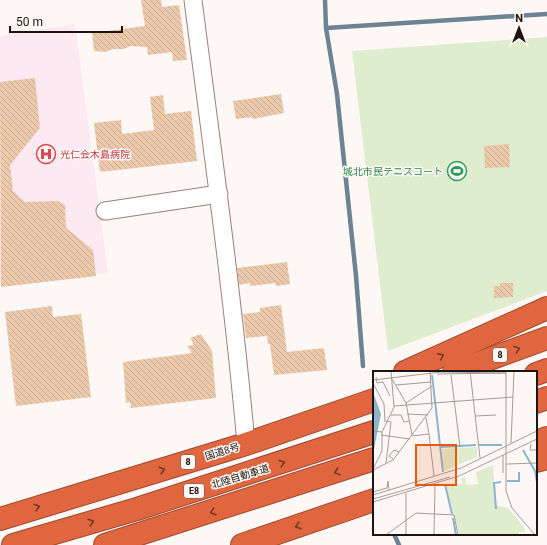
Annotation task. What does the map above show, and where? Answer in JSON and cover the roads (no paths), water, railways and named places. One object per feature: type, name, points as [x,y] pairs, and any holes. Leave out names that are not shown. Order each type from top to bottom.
[{"type":"highway","points":[[408,371],[547,308]]},
{"type":"highway","name":"8","points":[[457,371],[547,338]]},
{"type":"highway","points":[[537,374],[547,370]]},
{"type":"highway","points":[[246,444],[373,386]]},
{"type":"highway","points":[[537,402],[547,398]]},
{"type":"highway","name":"国道8号","points":[[0,519],[246,444],[373,400]]},
{"type":"highway","name":"北陸自動車道","points":[[13,545],[152,504],[373,432]]},
{"type":"highway","points":[[537,442],[547,438]]},
{"type":"highway","points":[[537,461],[547,458]]},
{"type":"highway","points":[[105,545],[373,459]]},
{"type":"highway","points":[[252,544],[373,500]]},
{"type":"highway","points":[[327,516],[373,507]]},
{"type":"street","points":[[193,0],[219,194],[239,368],[246,444]]},
{"type":"street","points":[[105,211],[219,194]]},
{"type":"waterway","points":[[325,0],[326,28],[337,94],[356,276],[363,366]]},
{"type":"waterway","points":[[326,28],[547,14]]},
{"type":"waterway","points":[[394,535],[399,545]]},
{"type":"place","name":"光仁会木島病院","points":[[46,154]]},
{"type":"place","name":"城北市民テニスコート","points":[[457,171]]}]
